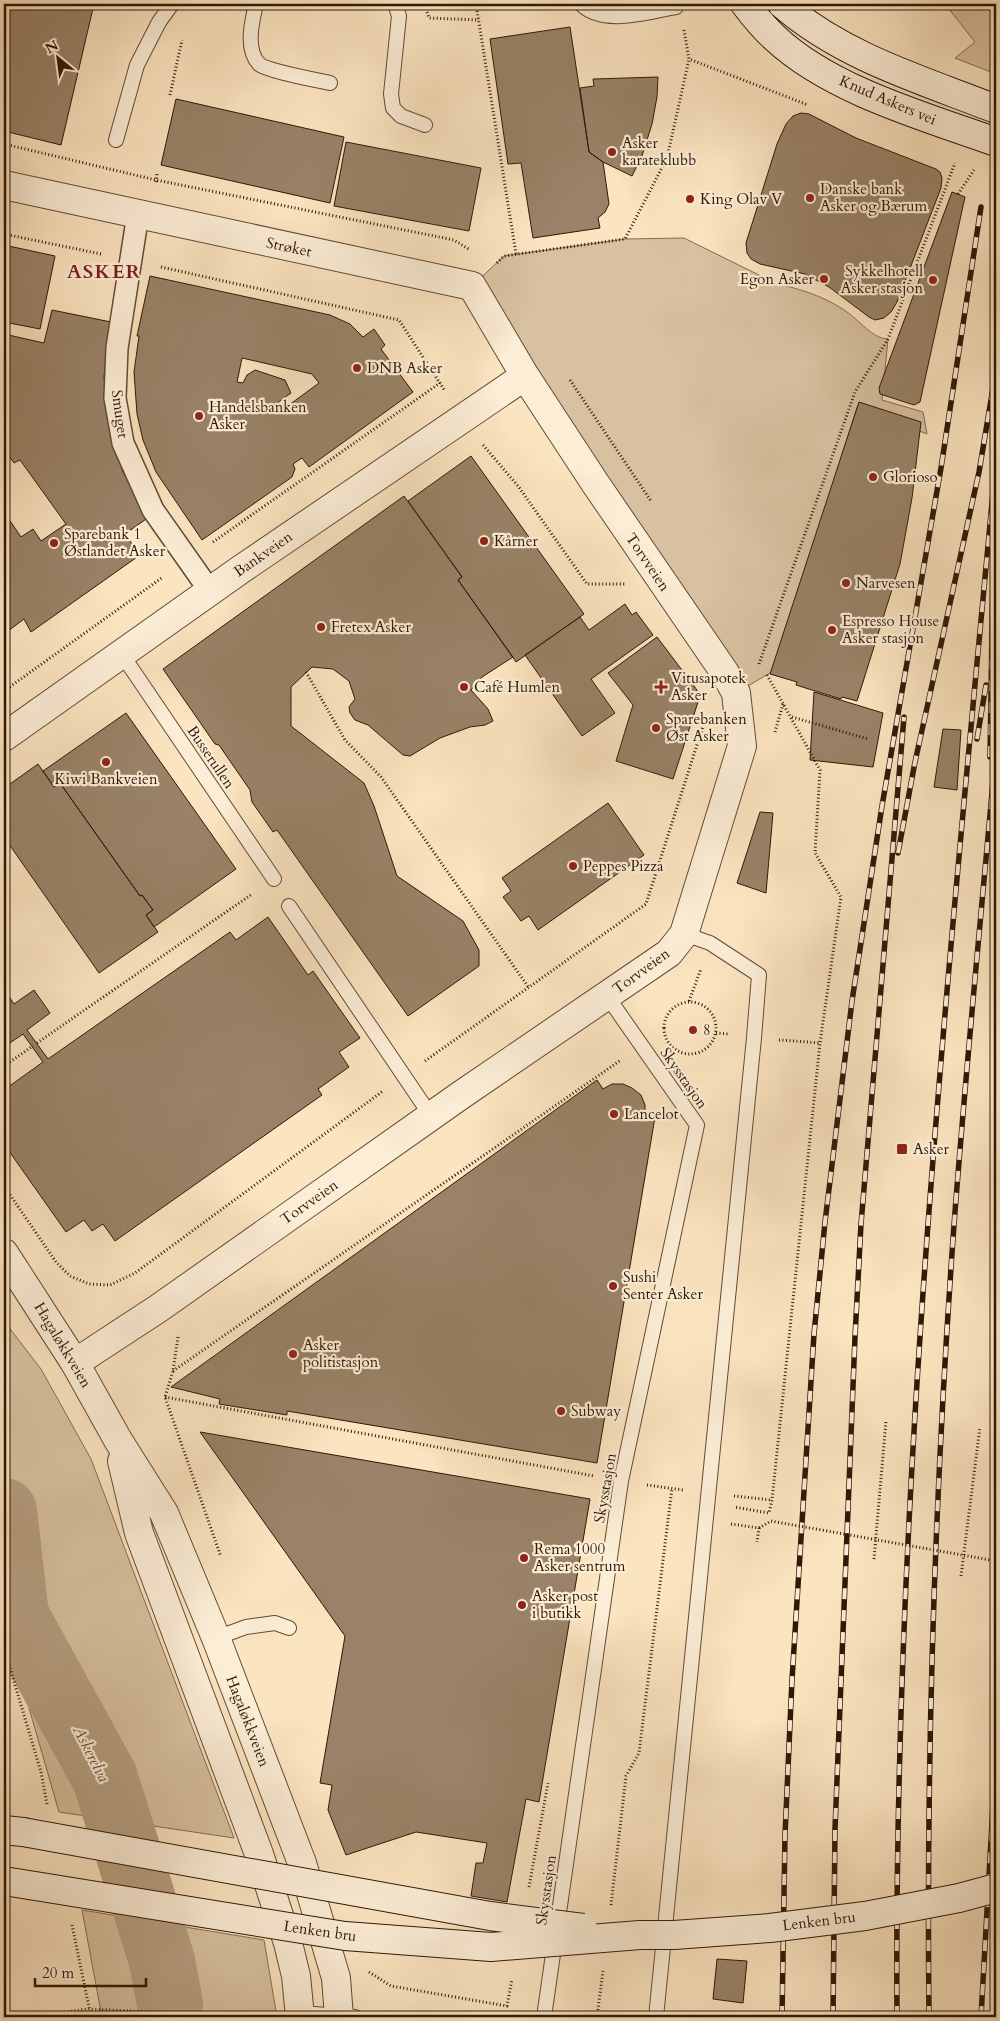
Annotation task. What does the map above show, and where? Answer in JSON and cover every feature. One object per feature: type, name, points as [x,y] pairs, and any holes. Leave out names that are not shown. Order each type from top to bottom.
[{"type":"street","name":"Knud Askers vei","points":[[745,4],[775,39],[792,52],[840,81],[867,95],[996,142]]},
{"type":"street","name":"Knud Askers vei","points":[[782,4],[808,26],[856,53],[996,109]]},
{"type":"street","name":"Strøket","points":[[4,185],[472,286]]},
{"type":"street","name":"Smuget","points":[[138,214],[129,260],[118,337],[115,398],[123,443],[153,510],[210,591]]},
{"type":"street","points":[[472,286],[525,376]]},
{"type":"street","name":"Bankveien","points":[[4,737],[210,591],[525,376]]},
{"type":"street","name":"Torvveien","points":[[75,1362],[158,1308],[431,1116],[669,954],[684,934],[742,746],[736,693],[725,673],[595,483],[525,376]]},
{"type":"street","name":"Hagaløkkveien","points":[[4,1253],[75,1362],[118,1440],[164,1513],[216,1638],[302,1863],[336,1978],[344,2016]]},
{"type":"street","name":"Hagaløkkveien","points":[[118,1440],[139,1533],[259,1854],[288,1943],[296,1976],[300,2015]]},
{"type":"street","name":"Lenken bru","points":[[13,1831],[490,1916],[640,1935]]},
{"type":"street","name":"Lenken bru","points":[[4,1881],[345,1936],[491,1948],[640,1935],[770,1928],[865,1916],[959,1898],[996,1888]]},
{"type":"lane","points":[[116,140],[137,65],[159,22],[172,4]]},
{"type":"lane","points":[[256,4],[251,32],[253,53],[259,64],[272,69],[330,82]]},
{"type":"lane","points":[[395,4],[399,16],[391,94],[393,108],[401,116],[424,125]]},
{"type":"lane","points":[[581,4],[601,14],[620,17],[676,6]]},
{"type":"lane","name":"Busserullen","points":[[121,653],[274,879]]},
{"type":"lane","points":[[289,906],[431,1116]]},
{"type":"lane","points":[[656,2017],[759,975],[710,943],[684,934]]},
{"type":"lane","name":"Skysstasjon","points":[[544,2017],[621,1481],[697,1125],[607,996]]},
{"type":"lane","points":[[216,1638],[246,1627],[275,1623],[289,1628]]},
{"type":"lane","points":[[300,2015],[344,2016]]},
{"type":"path","points":[[424,4],[429,18],[479,20]]},
{"type":"path","points":[[478,4],[516,254]]},
{"type":"path","points":[[170,95],[183,33]]},
{"type":"path","points":[[472,286],[504,256],[625,239],[666,158],[689,60]]},
{"type":"path","points":[[4,144],[156,180],[454,240],[494,265]]},
{"type":"path","points":[[731,1507],[769,1512],[772,1500],[820,1043],[840,897],[815,853],[820,770],[758,662],[856,392],[888,339],[955,161]]},
{"type":"path","points":[[958,194],[975,168]]},
{"type":"path","points":[[4,234],[399,320],[447,395]]},
{"type":"path","points":[[566,372],[653,504]]},
{"type":"path","points":[[4,690],[440,383]]},
{"type":"path","points":[[478,440],[518,486],[587,584],[632,584]]},
{"type":"path","points":[[306,672],[344,740],[381,778],[529,988]]},
{"type":"path","points":[[791,717],[868,739]]},
{"type":"path","points":[[646,904],[705,720]]},
{"type":"path","points":[[37,1043],[274,879]]},
{"type":"path","points":[[682,1002],[696,1002],[704,1006],[712,1012],[716,1022],[716,1033],[713,1042],[706,1050],[696,1054],[686,1054],[676,1050],[669,1044],[665,1034],[664,1024],[668,1014],[682,1002]]},
{"type":"path","points":[[4,1066],[32,1046]]},
{"type":"path","points":[[173,1371],[624,1058]]},
{"type":"path","points":[[4,1186],[56,1262],[70,1276],[89,1284],[110,1284],[135,1273]]},
{"type":"path","points":[[178,1334],[173,1371],[165,1397],[223,1562]]},
{"type":"path","points":[[165,1397],[621,1481],[772,1500]]},
{"type":"path","points":[[874,1559],[886,1421]]},
{"type":"path","points":[[962,1576],[980,1426]]},
{"type":"path","points":[[610,1911],[626,1776],[639,1753],[672,1488]]},
{"type":"path","points":[[729,1515],[728,1524],[759,1528],[772,1521],[996,1561]]},
{"type":"path","points":[[757,1542],[759,1528]]},
{"type":"path","points":[[529,1889],[549,1782]]},
{"type":"path","points":[[366,1963],[369,1972],[391,1986],[507,2006],[513,1977]]},
{"type":"path","points":[[597,2017],[603,1969]]},
{"type":"path","points":[[56,2014],[89,2010],[194,2014],[208,2017]]},
{"type":"shaded area","points":[[945,4],[996,4],[996,74],[955,58],[975,42]]},
{"type":"shaded area","points":[[684,238],[759,275],[763,280],[827,300],[847,312],[872,333],[888,339],[882,400],[923,412],[927,434],[857,407],[775,670],[736,693],[472,286],[504,256],[625,239]]},
{"type":"shaded area","points":[[4,1321],[41,1369],[91,1459],[234,1838],[59,1812],[4,1621]]},
{"type":"shaded area","points":[[82,1910],[264,1940],[277,2017],[102,2017]]},
{"type":"building","points":[[4,4],[94,4],[61,145],[4,131]]},
{"type":"building","points":[[570,27],[589,152],[603,162],[609,204],[605,212],[598,218],[600,228],[533,238],[521,163],[508,164],[490,39]]},
{"type":"building","points":[[658,77],[657,97],[652,124],[642,156],[632,176],[603,162],[589,152],[580,88],[594,86],[593,79]]},
{"type":"building","points":[[176,99],[344,137],[330,203],[161,165]]},
{"type":"building","points":[[801,113],[809,114],[856,138],[940,172],[942,178],[941,188],[897,302],[891,312],[884,318],[875,320],[869,317],[829,287],[805,274],[760,264],[751,259],[747,253],[746,243],[777,144],[786,124],[793,116]]},
{"type":"building","points":[[346,142],[481,168],[469,231],[334,206]]},
{"type":"building","name":"Sykkelhotell Asker stasjon","points":[[952,192],[965,197],[920,402],[914,405],[880,394],[879,388]]},
{"type":"building","points":[[4,245],[55,256],[40,329],[4,322]]},
{"type":"building","points":[[150,276],[330,315],[350,324],[363,337],[374,329],[385,345],[381,349],[413,392],[309,467],[302,458],[293,464],[295,469],[292,477],[202,540],[156,472],[143,440],[137,414],[134,372],[139,336],[137,336]],"holes":[[[242,358],[312,374],[319,383],[278,413],[273,406],[291,393],[285,380],[255,370],[247,375],[243,383],[237,382]]]},
{"type":"building","points":[[52,310],[111,322],[104,376],[109,426],[123,472],[149,517],[125,534],[140,555],[31,632],[24,619],[4,634],[4,512],[21,537],[33,529],[41,541],[66,524],[20,460],[14,463],[4,449],[4,425],[6,423],[4,420],[4,334],[44,343]]},
{"type":"building","points":[[859,402],[921,422],[912,498],[900,564],[857,701],[842,697],[841,699],[796,685],[797,682],[770,674]]},
{"type":"building","name":"Kårner","points":[[471,456],[584,614],[516,662],[458,580],[462,577],[408,501]]},
{"type":"building","points":[[404,496],[462,577],[458,580],[513,657],[482,677],[471,690],[488,709],[493,721],[440,738],[410,756],[403,755],[368,725],[355,720],[350,713],[349,707],[355,699],[349,681],[333,669],[312,667],[291,687],[291,726],[364,783],[374,806],[397,876],[463,921],[479,950],[479,966],[408,1016],[277,830],[273,832],[252,802],[250,790],[219,745],[215,744],[163,669]]},
{"type":"building","points":[[625,604],[632,615],[636,612],[653,635],[591,679],[615,713],[582,736],[525,655],[580,617],[589,630]]},
{"type":"building","points":[[657,637],[697,690],[699,699],[673,779],[616,761],[633,705],[608,673]]},
{"type":"building","points":[[814,692],[883,713],[873,767],[810,760]]},
{"type":"building","points":[[126,713],[236,869],[154,927],[146,915],[153,910],[142,895],[140,896],[60,783],[54,787],[43,771]]},
{"type":"building","points":[[943,729],[961,730],[957,790],[934,787]]},
{"type":"building","points":[[38,764],[54,787],[60,783],[140,896],[142,895],[153,910],[146,915],[158,932],[99,973],[4,837],[4,779],[10,784]]},
{"type":"building","name":"Peppes Pizza","points":[[608,803],[644,855],[538,930],[529,916],[521,921],[503,897],[511,891],[502,878]]},
{"type":"building","points":[[760,812],[773,813],[766,893],[737,883]]},
{"type":"building","points":[[268,917],[308,975],[313,971],[360,1038],[339,1052],[349,1067],[318,1089],[322,1095],[115,1241],[103,1224],[92,1231],[84,1220],[66,1232],[4,1144],[4,1090],[43,1062],[23,1034],[4,1047],[4,989],[14,1004],[34,990],[50,1013],[27,1030],[48,1059],[230,932],[236,940]]},
{"type":"building","points":[[597,1080],[603,1089],[612,1084],[623,1084],[632,1088],[641,1095],[645,1105],[645,1115],[655,1117],[597,1463],[287,1411],[287,1415],[219,1404],[220,1399],[171,1387]]},
{"type":"building","points":[[200,1432],[590,1499],[539,1802],[526,1799],[507,1902],[471,1896],[476,1863],[483,1863],[487,1843],[416,1832],[346,1855],[328,1810],[332,1785],[320,1783],[345,1636]]},
{"type":"building","points":[[717,1959],[747,1961],[743,2003],[713,1999]]},
{"type":"waterway","name":"Askerelva","points":[[4,1511],[16,1616],[105,1778],[162,1961],[170,2004]]},
{"type":"railway","points":[[782,2017],[785,1835],[792,1680],[814,1334],[825,1222],[852,1001],[882,806],[941,468],[981,207]]},
{"type":"railway","points":[[898,853],[915,762],[979,472],[996,370]]},
{"type":"railway","points":[[897,2017],[898,1822],[904,1627],[914,1432],[943,1043],[996,460]]},
{"type":"railway","points":[[990,757],[993,567]]},
{"type":"railway","points":[[977,739],[986,685]]},
{"type":"railway","points":[[833,2017],[835,1829],[861,1224],[904,717]]},
{"type":"railway","points":[[929,2017],[928,1918],[933,1621],[947,1324],[969,1046],[996,748]]},
{"type":"railway","points":[[981,2017],[996,1752]]},
{"type":"place","name":"Asker karateklubb","points":[[612,152]]},
{"type":"place","name":"Danske bank Asker og Bærum","points":[[810,198]]},
{"type":"place","name":"King Olav V","points":[[690,199]]},
{"type":"place","name":"Egon Asker","points":[[824,279]]},
{"type":"place","name":"Sykkelhotell Asker stasjon","points":[[933,280]]},
{"type":"place","name":"DNB Asker","points":[[357,368]]},
{"type":"place","name":"Handelsbanken Asker","points":[[199,416]]},
{"type":"place","name":"Glorioso","points":[[873,477]]},
{"type":"place","name":"Kårner","points":[[484,541]]},
{"type":"place","name":"Sparebank 1 Østlandet Asker","points":[[54,543]]},
{"type":"place","name":"Narvesen","points":[[846,583]]},
{"type":"place","name":"Fretex Asker","points":[[321,627]]},
{"type":"place","name":"Espresso House Asker stasjon","points":[[832,630]]},
{"type":"place","name":"Café Humlen","points":[[464,687]]},
{"type":"place","name":"Vitusapotek Asker","points":[[661,687]]},
{"type":"place","name":"Sparebanken Øst Asker","points":[[656,728]]},
{"type":"place","name":"Kiwi Bankveien","points":[[106,762]]},
{"type":"place","name":"Peppes Pizza","points":[[573,866]]},
{"type":"place","name":"8","points":[[693,1030]]},
{"type":"place","name":"Lancelot","points":[[614,1114]]},
{"type":"place","name":"Asker","points":[[902,1149]]},
{"type":"place","name":"Sushi Senter Asker","points":[[613,1286]]},
{"type":"place","name":"Asker politistasjon","points":[[293,1354]]},
{"type":"place","name":"Subway","points":[[561,1411]]},
{"type":"place","name":"Rema 1000 Asker sentrum","points":[[524,1558]]},
{"type":"place","name":"Asker post i butikk","points":[[522,1605]]},
{"type":"district","name":"ASKER","points":[[104,271]]}]
